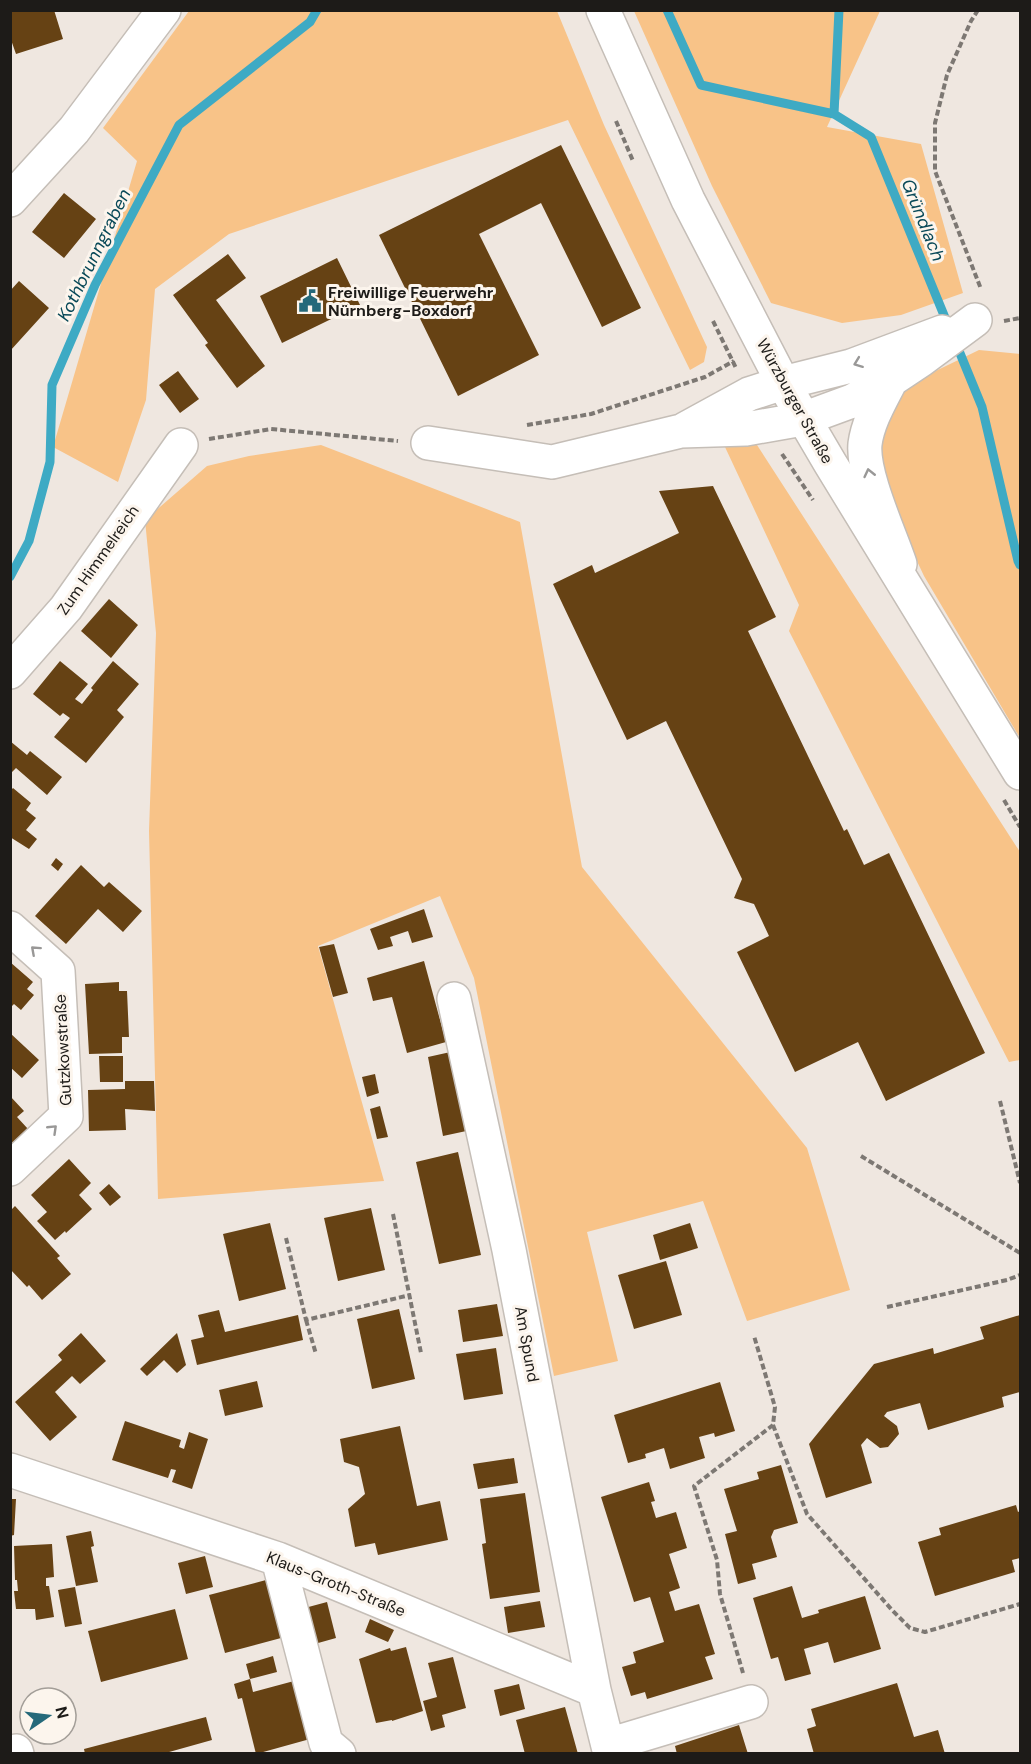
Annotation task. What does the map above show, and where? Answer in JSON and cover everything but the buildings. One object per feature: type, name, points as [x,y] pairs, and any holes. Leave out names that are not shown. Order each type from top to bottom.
[{"type":"street","points":[[10,200],[74,130],[164,10]]},
{"type":"street","name":"Würzburger Straße","points":[[603,10],[688,200],[783,383],[1020,773]]},
{"type":"street","points":[[681,431],[749,394],[783,383],[917,351],[983,317]]},
{"type":"street","points":[[908,588],[868,473],[865,447],[868,428],[891,380],[917,351]]},
{"type":"street","points":[[428,443],[552,462],[681,431],[746,429],[803,418],[852,401],[891,380]]},
{"type":"street","name":"Zum Himmelreich","points":[[10,672],[66,608],[181,445]]},
{"type":"street","name":"Gutzkowstraße","points":[[10,928],[58,971],[66,1116],[10,1169]]},
{"type":"street","name":"Am Spund","points":[[454,999],[509,1250],[594,1690]]},
{"type":"street","name":"Klaus-Groth-Straße","points":[[10,1470],[278,1559],[594,1690]]},
{"type":"street","points":[[278,1559],[326,1743],[339,1754]]},
{"type":"street","points":[[594,1690],[609,1749],[751,1702]]},
{"type":"path","points":[[978,10],[947,75],[935,123],[935,171],[983,317]]},
{"type":"path","points":[[1000,1101],[1020,1183]]},
{"type":"path","points":[[861,1156],[1020,1253]]},
{"type":"path","points":[[393,1214],[421,1353]]},
{"type":"path","points":[[286,1238],[316,1354]]},
{"type":"path","points":[[887,1307],[1007,1280],[1020,1275]]},
{"type":"path","points":[[306,1320],[410,1295]]},
{"type":"path","points":[[754,1336],[775,1407],[773,1425],[807,1514],[910,1628],[925,1632],[1020,1604]]},
{"type":"path","points":[[751,1702],[720,1594],[717,1560],[694,1486],[773,1425]]},
{"type":"shaded area","points":[[189,11],[557,11],[604,125],[707,347],[704,362],[690,370],[568,120],[229,234],[155,289],[146,400],[118,482],[53,447],[137,161],[103,128]]},
{"type":"shaded area","points":[[634,11],[880,11],[827,127],[921,144],[963,293],[901,315],[842,323],[771,303],[712,186]]},
{"type":"shaded area","points":[[979,350],[1020,354],[1020,738],[924,576],[886,495],[879,441],[901,393],[917,380]]},
{"type":"shaded area","points":[[321,445],[520,522],[582,867],[807,1148],[850,1290],[747,1321],[703,1201],[587,1232],[618,1361],[554,1376],[474,978],[440,896],[318,946],[384,1181],[158,1199],[149,831],[156,633],[145,520],[207,466],[249,456]]},
{"type":"shaded area","points":[[757,445],[1020,852],[1020,1060],[1009,1062],[789,631],[799,605],[725,447]]},
{"type":"waterway","name":"Kothbrunngraben","points":[[10,577],[29,541],[50,462],[52,385],[95,285],[179,125],[310,22],[317,10]]},
{"type":"waterway","name":"Gründlach","points":[[667,10],[701,85],[834,114],[871,137],[948,325]]},
{"type":"waterway","points":[[834,114],[839,10]]},
{"type":"waterway","name":"Gründlach","points":[[955,341],[982,407],[1020,565]]},
{"type":"place","name":"Freiwillige Feuerwehr Nürnberg-Boxdorf","points":[[310,301]]}]
